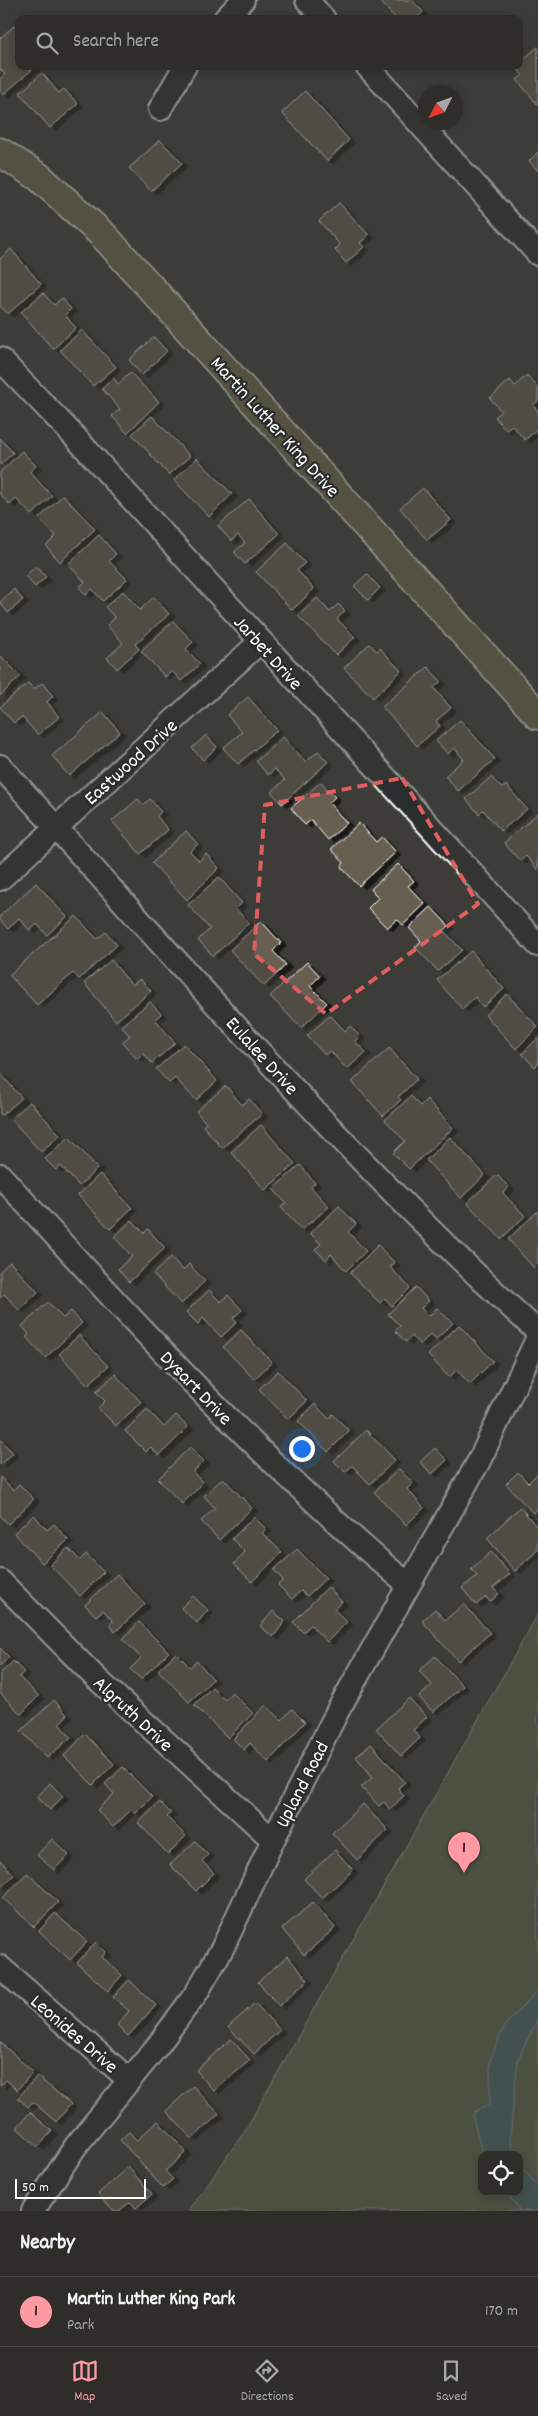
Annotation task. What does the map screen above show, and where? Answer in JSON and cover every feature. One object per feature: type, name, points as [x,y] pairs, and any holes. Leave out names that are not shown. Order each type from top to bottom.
[{"type":"main road","name":"Martin Luther King Drive","points":[[0,152],[39,177],[102,235],[538,714]]},
{"type":"street","points":[[229,15],[243,0]]},
{"type":"street","points":[[307,0],[320,15]]},
{"type":"street","points":[[160,109],[183,70]]},
{"type":"street","points":[[371,70],[538,254]]},
{"type":"street","name":"Jarbet Drive","points":[[0,359],[76,438],[538,945]]},
{"type":"street","name":"Eastwood Drive","points":[[0,880],[260,642]]},
{"type":"street","name":"Eulalee Drive","points":[[0,766],[309,1106],[440,1242],[538,1332]]},
{"type":"street","name":"Dysart Drive","points":[[0,1175],[104,1290],[251,1443],[374,1557],[408,1584]]},
{"type":"street","name":"Upland Road","points":[[33,2211],[75,2147],[128,2079],[159,2044],[197,1992],[223,1947],[273,1840],[337,1712],[479,1461],[538,1337]]},
{"type":"street","name":"Algruth Drive","points":[[0,1581],[96,1678],[273,1840]]},
{"type":"street","name":"Leonides Drive","points":[[0,1967],[128,2079]]},
{"type":"highlighted area","points":[[402,778],[478,904],[326,1014],[254,954],[265,805]]},
{"type":"green space","points":[[538,1614],[538,2211],[189,2211],[244,2132]]},
{"type":"water","points":[[538,1990],[538,2018],[518,2059],[510,2138],[513,2151],[482,2151],[473,2118],[474,2112],[490,2104],[490,2061],[505,2025]]},
{"type":"water","points":[[523,2169],[538,2186],[538,2211],[520,2211],[510,2196],[523,2196]]},
{"type":"building","points":[[379,0],[412,0],[423,12],[420,15],[392,15]]},
{"type":"building","points":[[15,27],[15,70],[31,70],[3,95],[0,91],[0,79],[5,74],[0,69],[0,38]]},
{"type":"building","points":[[538,47],[538,105],[517,80],[523,75],[519,70],[523,70],[523,60]]},
{"type":"building","points":[[42,73],[59,93],[64,89],[78,104],[50,128],[20,93]]},
{"type":"building","points":[[305,91],[349,140],[327,161],[282,113]]},
{"type":"building","points":[[160,140],[182,163],[151,191],[129,168]]},
{"type":"building","points":[[538,152],[538,171],[529,161]]},
{"type":"building","points":[[339,203],[369,235],[360,243],[364,247],[346,263],[335,250],[340,245],[319,221]]},
{"type":"building","points":[[11,249],[41,284],[8,314],[0,306],[0,259]]},
{"type":"building","points":[[43,293],[54,305],[62,298],[71,309],[65,315],[76,328],[53,349],[21,312]]},
{"type":"building","points":[[82,330],[116,367],[93,386],[60,350]]},
{"type":"building","points":[[154,337],[167,351],[142,375],[129,360]]},
{"type":"building","points":[[130,372],[159,402],[127,433],[112,416],[120,409],[102,389],[113,378],[118,384]]},
{"type":"building","points":[[527,375],[538,387],[538,401],[533,405],[538,411],[538,428],[525,440],[512,425],[506,430],[495,417],[501,411],[490,398],[510,380],[515,386]]},
{"type":"building","points":[[152,416],[190,456],[169,475],[132,434]]},
{"type":"building","points":[[0,438],[13,453],[0,465]]},
{"type":"building","points":[[22,451],[36,466],[30,472],[52,496],[32,515],[16,499],[10,505],[0,494],[0,472]]},
{"type":"building","points":[[197,458],[232,494],[209,517],[174,480]]},
{"type":"building","points":[[423,488],[451,520],[427,540],[400,508]]},
{"type":"building","points":[[63,495],[95,529],[60,562],[46,546],[56,536],[39,518]]},
{"type":"building","points":[[249,499],[279,534],[245,564],[234,552],[245,543],[238,535],[231,541],[218,526]]},
{"type":"building","points":[[99,535],[116,554],[109,561],[127,579],[103,601],[92,589],[86,595],[79,587],[85,582],[68,564]]},
{"type":"building","points":[[287,543],[305,563],[297,570],[314,589],[292,610],[256,572]]},
{"type":"building","points":[[36,566],[46,577],[35,587],[25,576]]},
{"type":"building","points":[[367,574],[380,588],[368,600],[354,586]]},
{"type":"building","points":[[14,589],[23,600],[8,613],[0,602]]},
{"type":"building","points":[[123,591],[140,610],[154,597],[169,614],[135,644],[139,649],[117,669],[107,658],[123,643],[107,625],[115,618],[105,607]]},
{"type":"building","points":[[317,598],[330,612],[338,604],[345,611],[337,619],[355,637],[336,655],[298,616]]},
{"type":"building","points":[[173,621],[193,642],[186,649],[200,664],[181,681],[172,671],[165,677],[141,651]]},
{"type":"building","points":[[369,644],[377,651],[380,648],[401,671],[373,698],[344,668]]},
{"type":"building","points":[[0,657],[21,676],[0,696]]},
{"type":"building","points":[[428,667],[441,681],[434,688],[451,708],[436,721],[440,726],[417,746],[382,707]]},
{"type":"building","points":[[28,683],[34,689],[42,683],[53,696],[47,702],[59,717],[38,735],[22,717],[14,723],[0,707]]},
{"type":"building","points":[[248,697],[277,730],[238,764],[223,748],[242,732],[227,715]]},
{"type":"building","points":[[103,712],[120,732],[69,776],[52,756]]},
{"type":"building","points":[[460,720],[495,759],[458,791],[445,776],[464,759],[454,748],[448,754],[436,741]]},
{"type":"building","points":[[206,735],[217,747],[203,760],[192,748]]},
{"type":"building","points":[[283,737],[306,762],[318,751],[328,762],[282,804],[271,792],[285,780],[275,769],[268,775],[256,761]]},
{"type":"building","points":[[491,777],[502,788],[506,785],[527,809],[501,831],[483,810],[479,814],[466,799]]},
{"type":"building","points":[[321,782],[335,797],[329,803],[347,823],[328,840],[311,820],[305,825],[291,808]]},
{"type":"building","points":[[138,799],[143,805],[150,799],[161,812],[157,816],[168,830],[140,854],[112,821]]},
{"type":"building","points":[[538,813],[538,870],[526,856],[520,861],[504,843]]},
{"type":"building","points":[[359,823],[376,842],[382,837],[396,852],[359,886],[341,867],[344,863],[331,849]]},
{"type":"building","points":[[186,831],[198,844],[190,851],[199,861],[206,854],[219,868],[187,900],[152,863]]},
{"type":"building","points":[[398,864],[414,881],[408,886],[425,904],[403,925],[397,919],[387,928],[368,908],[378,898],[371,889]]},
{"type":"building","points":[[219,877],[242,903],[236,909],[249,923],[213,956],[198,940],[210,929],[188,905]]},
{"type":"building","points":[[36,883],[67,917],[47,935],[37,924],[30,931],[19,918],[8,929],[0,920],[0,916]]},
{"type":"building","points":[[431,907],[449,926],[444,931],[462,950],[438,971],[415,947],[421,941],[409,928]]},
{"type":"building","points":[[76,916],[97,939],[106,932],[117,945],[79,979],[73,973],[37,1005],[9,975]]},
{"type":"building","points":[[261,921],[281,943],[273,951],[286,965],[264,986],[230,950]]},
{"type":"building","points":[[471,951],[504,989],[483,1007],[475,997],[462,1009],[437,980]]},
{"type":"building","points":[[111,960],[132,985],[140,979],[151,991],[116,1021],[84,983]]},
{"type":"building","points":[[307,962],[320,976],[310,986],[327,1003],[301,1028],[270,996]]},
{"type":"building","points":[[507,994],[538,1027],[516,1049],[485,1015]]},
{"type":"building","points":[[150,1002],[161,1014],[155,1019],[175,1043],[152,1063],[144,1054],[137,1059],[122,1042],[130,1036],[121,1026]]},
{"type":"building","points":[[330,1015],[345,1031],[350,1026],[360,1036],[355,1041],[366,1052],[347,1069],[330,1051],[325,1055],[307,1036]]},
{"type":"building","points":[[538,1038],[538,1064],[535,1067],[522,1054]]},
{"type":"building","points":[[184,1044],[217,1081],[196,1100],[175,1078],[169,1083],[156,1069]]},
{"type":"building","points":[[389,1048],[417,1079],[398,1097],[401,1100],[383,1116],[352,1082]]},
{"type":"building","points":[[0,1073],[22,1098],[2,1115],[0,1114]]},
{"type":"building","points":[[226,1086],[242,1105],[249,1099],[262,1114],[222,1148],[203,1126],[206,1123],[196,1111]]},
{"type":"building","points":[[411,1096],[420,1106],[427,1099],[453,1128],[409,1169],[393,1153],[405,1141],[385,1120]]},
{"type":"building","points":[[30,1102],[60,1135],[41,1152],[11,1119]]},
{"type":"building","points":[[261,1125],[295,1164],[265,1190],[231,1152]]},
{"type":"building","points":[[69,1137],[98,1168],[79,1186],[61,1166],[56,1170],[45,1159]]},
{"type":"building","points":[[450,1137],[485,1175],[461,1198],[426,1160]]},
{"type":"building","points":[[300,1165],[315,1183],[311,1187],[329,1207],[301,1230],[281,1207],[286,1203],[273,1189]]},
{"type":"building","points":[[100,1174],[132,1208],[110,1229],[78,1195]]},
{"type":"building","points":[[497,1175],[509,1187],[503,1193],[525,1216],[501,1239],[467,1203]]},
{"type":"building","points":[[339,1206],[356,1224],[348,1232],[366,1251],[346,1271],[331,1254],[326,1260],[315,1249],[321,1244],[310,1233]]},
{"type":"building","points":[[538,1211],[538,1264],[534,1268],[508,1239]]},
{"type":"building","points":[[132,1220],[144,1233],[148,1229],[165,1248],[129,1282],[118,1269],[132,1256],[114,1237]]},
{"type":"building","points":[[378,1245],[395,1263],[390,1267],[410,1288],[392,1306],[385,1298],[380,1303],[350,1273]]},
{"type":"building","points":[[171,1257],[183,1270],[189,1264],[205,1281],[181,1304],[153,1274]]},
{"type":"building","points":[[10,1262],[38,1292],[19,1310],[4,1294],[0,1298],[0,1271]]},
{"type":"building","points":[[416,1287],[429,1301],[421,1308],[429,1316],[437,1308],[453,1323],[436,1339],[431,1334],[420,1345],[412,1336],[406,1342],[395,1331],[400,1326],[388,1314]]},
{"type":"building","points":[[209,1290],[221,1302],[228,1295],[242,1310],[233,1318],[237,1322],[221,1337],[203,1318],[198,1324],[186,1312]]},
{"type":"building","points":[[48,1302],[63,1318],[71,1311],[82,1323],[45,1358],[26,1337],[29,1334],[22,1326]]},
{"type":"building","points":[[459,1325],[493,1361],[470,1384],[457,1370],[449,1377],[428,1355]]},
{"type":"building","points":[[241,1330],[272,1362],[254,1379],[223,1347]]},
{"type":"building","points":[[79,1335],[108,1366],[88,1385],[59,1354]]},
{"type":"building","points":[[278,1371],[307,1401],[288,1419],[259,1389]]},
{"type":"building","points":[[115,1374],[141,1402],[116,1426],[98,1408],[105,1401],[96,1392]]},
{"type":"building","points":[[315,1404],[329,1419],[333,1414],[349,1431],[328,1452],[298,1421]]},
{"type":"building","points":[[147,1409],[164,1427],[176,1415],[188,1427],[159,1456],[151,1447],[146,1452],[125,1431]]},
{"type":"building","points":[[366,1430],[395,1460],[370,1484],[352,1466],[345,1472],[334,1461]]},
{"type":"building","points":[[0,1439],[13,1453],[0,1465]]},
{"type":"building","points":[[190,1447],[204,1461],[193,1472],[203,1483],[182,1504],[158,1479]]},
{"type":"building","points":[[435,1448],[447,1460],[432,1474],[420,1462]]},
{"type":"building","points":[[399,1469],[413,1483],[407,1489],[424,1508],[406,1525],[374,1492]]},
{"type":"building","points":[[518,1472],[528,1483],[538,1473],[538,1509],[533,1513],[506,1484]]},
{"type":"building","points":[[0,1477],[13,1490],[19,1484],[34,1499],[8,1524],[0,1515]]},
{"type":"building","points":[[223,1478],[252,1508],[219,1540],[201,1521],[215,1508],[204,1496]]},
{"type":"building","points":[[520,1507],[538,1528],[538,1550],[515,1571],[487,1538]]},
{"type":"building","points":[[34,1515],[47,1530],[54,1524],[68,1540],[42,1563],[14,1533]]},
{"type":"building","points":[[254,1517],[266,1529],[262,1533],[282,1552],[252,1582],[234,1564],[245,1552],[232,1539]]},
{"type":"building","points":[[68,1548],[80,1560],[86,1554],[104,1572],[80,1596],[50,1565]]},
{"type":"building","points":[[297,1549],[326,1578],[307,1596],[301,1591],[292,1599],[278,1585],[283,1580],[274,1570]]},
{"type":"building","points":[[491,1552],[510,1574],[493,1588],[499,1594],[490,1602],[486,1597],[476,1605],[462,1588],[477,1576],[471,1569]]},
{"type":"building","points":[[117,1574],[145,1604],[115,1632],[109,1625],[113,1621],[103,1610],[96,1616],[85,1605]]},
{"type":"building","points":[[328,1587],[342,1602],[334,1609],[347,1622],[327,1642],[311,1625],[303,1632],[293,1622]]},
{"type":"building","points":[[193,1596],[208,1610],[197,1623],[181,1608]]},
{"type":"building","points":[[464,1604],[490,1633],[458,1661],[422,1621],[435,1609],[445,1620]]},
{"type":"building","points":[[273,1611],[285,1621],[273,1637],[260,1626]]},
{"type":"building","points":[[139,1622],[169,1652],[141,1679],[130,1669],[141,1658],[123,1639]]},
{"type":"building","points":[[0,1648],[9,1657],[0,1666]]},
{"type":"building","points":[[176,1653],[190,1667],[197,1661],[213,1679],[189,1702],[158,1670]]},
{"type":"building","points":[[435,1656],[463,1686],[433,1712],[419,1697],[432,1685],[419,1671]]},
{"type":"building","points":[[13,1661],[24,1672],[19,1677],[39,1696],[21,1714],[0,1693],[0,1674]]},
{"type":"building","points":[[212,1687],[225,1700],[232,1692],[253,1713],[228,1738],[194,1705]]},
{"type":"building","points":[[409,1698],[427,1717],[413,1730],[420,1738],[401,1756],[376,1729]]},
{"type":"building","points":[[54,1700],[67,1715],[59,1724],[71,1737],[47,1758],[21,1731]]},
{"type":"building","points":[[266,1705],[282,1720],[292,1709],[305,1722],[268,1762],[250,1743],[244,1750],[233,1739]]},
{"type":"building","points":[[85,1734],[114,1764],[93,1785],[64,1756]]},
{"type":"building","points":[[371,1744],[405,1782],[398,1788],[404,1796],[390,1809],[384,1802],[379,1806],[361,1787],[373,1777],[356,1757]]},
{"type":"building","points":[[123,1767],[152,1797],[135,1814],[131,1810],[113,1827],[97,1810],[114,1794],[105,1784]]},
{"type":"building","points":[[50,1783],[63,1796],[50,1810],[37,1797]]},
{"type":"building","points":[[160,1802],[171,1813],[167,1817],[186,1836],[168,1854],[138,1823]]},
{"type":"building","points":[[363,1804],[388,1830],[357,1860],[332,1833]]},
{"type":"building","points":[[52,1839],[69,1855],[54,1870],[37,1855]]},
{"type":"building","points":[[195,1841],[208,1855],[202,1861],[214,1873],[196,1891],[170,1865]]},
{"type":"building","points":[[335,1850],[353,1870],[322,1898],[304,1879]]},
{"type":"building","points":[[0,1860],[14,1875],[0,1888]]},
{"type":"building","points":[[27,1873],[58,1902],[34,1927],[3,1898]]},
{"type":"building","points":[[313,1902],[335,1928],[304,1955],[282,1929]]},
{"type":"building","points":[[55,1913],[87,1942],[70,1960],[39,1931]]},
{"type":"building","points":[[96,1942],[106,1952],[102,1957],[122,1975],[108,1991],[77,1963]]},
{"type":"building","points":[[287,1956],[308,1980],[279,2006],[258,1982]]},
{"type":"building","points":[[129,1980],[156,2005],[128,2036],[117,2025],[129,2011],[113,1997]]},
{"type":"building","points":[[255,2003],[280,2030],[254,2054],[228,2027]]},
{"type":"building","points":[[231,2039],[250,2060],[214,2091],[196,2070]]},
{"type":"building","points":[[0,2042],[33,2072],[17,2090],[6,2080],[0,2086]]},
{"type":"building","points":[[37,2076],[71,2104],[56,2122],[33,2102],[28,2107],[18,2098]]},
{"type":"building","points":[[193,2086],[219,2114],[192,2139],[166,2111]]},
{"type":"building","points":[[30,2112],[52,2131],[38,2147],[17,2128]]},
{"type":"building","points":[[158,2121],[186,2152],[165,2171],[173,2179],[163,2188],[120,2140],[129,2132],[137,2140]]},
{"type":"building","points":[[128,2167],[152,2194],[136,2208],[130,2202],[119,2211],[114,2211],[98,2194]]},
{"type":"place","name":"Martin Luther King Park","points":[[464,1873]]}]
